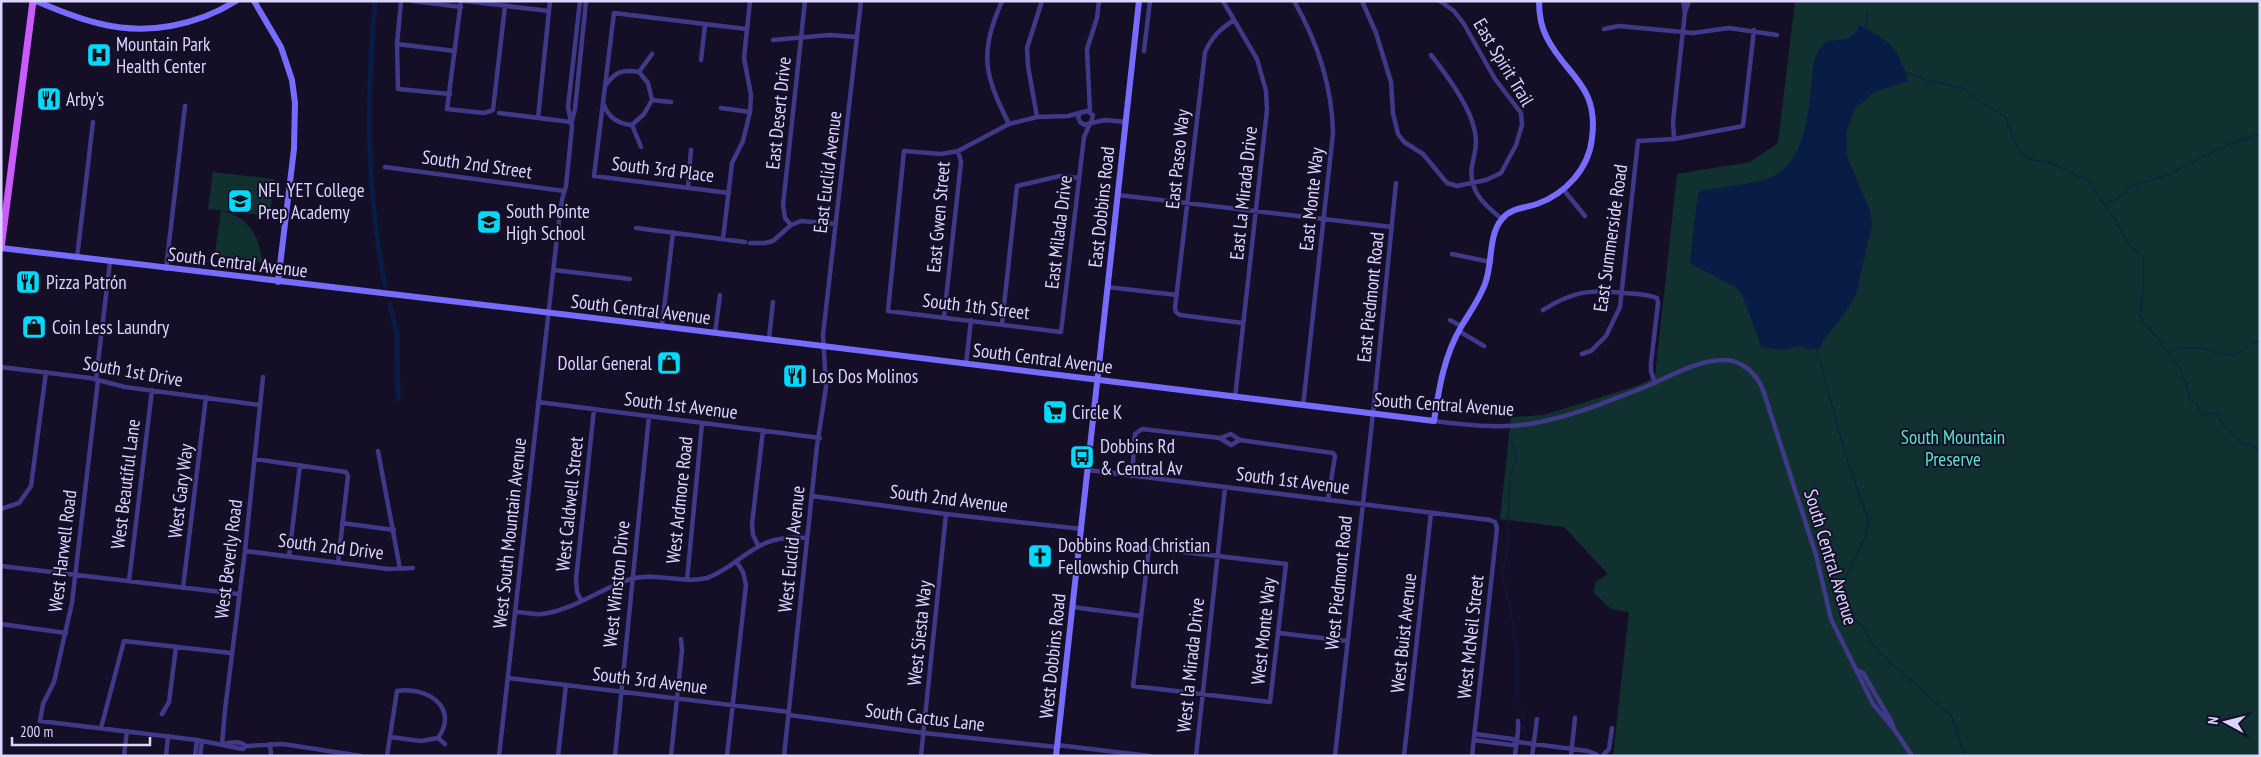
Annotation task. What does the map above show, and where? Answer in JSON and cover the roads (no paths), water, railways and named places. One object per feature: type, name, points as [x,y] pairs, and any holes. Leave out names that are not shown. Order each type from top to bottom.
[{"type":"main road","points":[[1,248],[34,1],[100,24],[142,28],[191,21],[236,1]]},
{"type":"main road","points":[[254,1],[281,47],[292,80],[295,103],[294,149],[278,282]]},
{"type":"main road","name":"East Dobbins Road","points":[[1098,380],[1139,1]]},
{"type":"main road","points":[[1434,421],[1442,371],[1460,329],[1480,296],[1491,262],[1496,228],[1502,219],[1515,210],[1543,202],[1563,190],[1574,179],[1589,154],[1593,116],[1583,86],[1546,36],[1540,16],[1539,1]]},
{"type":"main road","name":"South Central Avenue","points":[[1,248],[662,326],[1434,421]]},
{"type":"main road","name":"West Dobbins Road","points":[[1056,756],[1098,380]]},
{"type":"street","points":[[402,1],[398,44],[398,89],[450,94]]},
{"type":"street","points":[[413,1],[460,7]]},
{"type":"street","points":[[505,6],[493,110],[484,113],[447,109],[460,7],[463,1],[549,11]]},
{"type":"street","points":[[538,118],[550,1]]},
{"type":"street","points":[[571,122],[568,107],[580,1]]},
{"type":"street","points":[[571,122],[575,109],[586,1]]},
{"type":"street","points":[[724,239],[732,163],[743,141],[750,112],[750,95],[744,58],[750,1]]},
{"type":"street","name":"East Desert Drive","points":[[791,226],[785,218],[783,205],[806,1]]},
{"type":"street","name":"East Euclid Avenue","points":[[823,346],[861,1]]},
{"type":"street","points":[[1002,1],[989,34],[986,61],[993,90],[1009,124]]},
{"type":"street","points":[[1037,117],[1028,66],[1028,48],[1042,1]]},
{"type":"street","points":[[1090,124],[1093,119],[1089,96],[1087,49],[1097,18],[1099,1]]},
{"type":"street","points":[[1144,51],[1150,1]]},
{"type":"street","name":"East La Mirada Drive","points":[[1224,1],[1257,59],[1266,92],[1266,123],[1235,398]]},
{"type":"street","name":"East Monte Way","points":[[1294,1],[1316,43],[1327,78],[1330,98],[1332,147],[1303,406]]},
{"type":"street","name":"East Spirit Trail","points":[[1440,1],[1454,11],[1495,79],[1521,113],[1522,125],[1508,164],[1501,173],[1486,180],[1472,182]]},
{"type":"street","points":[[1683,1],[1685,12]]},
{"type":"street","points":[[1689,1],[1685,12],[1682,33],[1672,121],[1674,139],[1743,126],[1754,30]]},
{"type":"street","points":[[1363,2],[1376,33],[1391,82],[1393,113],[1398,134],[1404,142],[1423,154],[1447,183],[1456,186],[1472,182]]},
{"type":"street","points":[[605,87],[615,76],[625,70],[639,72],[648,83],[652,100],[644,114],[632,125],[621,124],[607,113],[603,102],[614,13],[746,30]]},
{"type":"street","name":"East Paseo Way","points":[[1234,20],[1214,36],[1205,52],[1176,312],[1180,315],[1243,323]]},
{"type":"street","points":[[701,60],[705,25]]},
{"type":"street","points":[[1604,29],[1619,26],[1693,34],[1729,28],[1754,30],[1777,35]]},
{"type":"street","points":[[773,40],[829,35],[857,37]]},
{"type":"street","points":[[1135,37],[1146,38]]},
{"type":"street","points":[[398,44],[455,52]]},
{"type":"street","points":[[639,72],[652,54]]},
{"type":"street","points":[[1431,55],[1472,120],[1476,142],[1472,182],[1478,197],[1502,219]]},
{"type":"street","points":[[1081,123],[1078,117],[1089,96]]},
{"type":"street","points":[[652,100],[671,102]]},
{"type":"street","name":"South 3rd Place","points":[[603,102],[594,176],[729,193]]},
{"type":"street","points":[[166,268],[185,106]]},
{"type":"street","points":[[721,108],[750,112]]},
{"type":"street","points":[[958,151],[1009,124],[1037,117],[1068,116],[1082,112],[1091,113],[1105,120]]},
{"type":"street","points":[[498,113],[571,122]]},
{"type":"street","points":[[1068,116],[1081,123],[1090,124],[1105,120],[1126,122]]},
{"type":"street","points":[[77,258],[93,122]]},
{"type":"street","name":"West South Mountain Avenue","points":[[499,756],[571,122]]},
{"type":"street","name":"East Milada Drive","points":[[1081,123],[1084,137]]},
{"type":"street","name":"East Milada Drive","points":[[1061,332],[1084,137],[1090,124]]},
{"type":"street","points":[[632,125],[641,146]]},
{"type":"street","name":"East Summerside Road","points":[[1582,354],[1591,351],[1606,336],[1615,320],[1622,293],[1638,141],[1674,139]]},
{"type":"street","points":[[688,187],[691,150]]},
{"type":"street","name":"South 1th Street","points":[[958,151],[941,154],[904,151],[888,311],[944,316],[1061,332]]},
{"type":"street","name":"East Gwen Street","points":[[944,316],[961,162],[958,151]]},
{"type":"street","name":"South 2nd Street","points":[[385,167],[564,190]]},
{"type":"street","points":[[1002,324],[1017,186],[1060,176],[1079,178]]},
{"type":"street","name":"East Piedmont Road","points":[[1373,414],[1396,183]]},
{"type":"street","points":[[1563,190],[1585,216]]},
{"type":"street","points":[[1118,195],[1392,227]]},
{"type":"street","points":[[636,228],[765,244],[773,241],[791,226],[808,221],[836,224]]},
{"type":"street","points":[[662,326],[673,232]]},
{"type":"street","points":[[773,241],[776,247]]},
{"type":"street","points":[[1452,254],[1491,262]]},
{"type":"street","name":"West Harwell Road","points":[[101,728],[40,721],[43,704],[54,682],[66,633],[75,575],[110,262]]},
{"type":"street","points":[[554,270],[630,279]]},
{"type":"street","points":[[1107,287],[1177,295]]},
{"type":"street","points":[[1543,310],[1579,293],[1598,290],[1657,298],[1651,363],[1651,371],[1655,382]]},
{"type":"street","points":[[715,333],[720,296]]},
{"type":"street","points":[[769,339],[773,302]]},
{"type":"street","points":[[966,364],[971,320]]},
{"type":"street","points":[[1450,320],[1484,346]]},
{"type":"street","name":"West Euclid Avenue","points":[[784,756],[807,538],[826,387],[823,346]]},
{"type":"street","name":"South Central Avenue","points":[[1434,421],[1480,426],[1539,423],[1594,406],[1702,364],[1725,360],[1738,363],[1755,376],[1763,390],[1816,555],[1829,612],[1858,670],[1863,673],[1894,729],[1912,756]]},
{"type":"street","name":"South 1st Drive","points":[[1,367],[97,380],[116,386],[259,405]]},
{"type":"street","points":[[1,508],[19,504],[29,492],[46,372]]},
{"type":"street","name":"West Beverly Road","points":[[222,744],[263,376]]},
{"type":"street","name":"West Beautiful Lane","points":[[129,581],[152,390]]},
{"type":"street","name":"West Gary Way","points":[[183,588],[206,398]]},
{"type":"street","name":"South 1st Avenue","points":[[538,402],[820,438]]},
{"type":"street","name":"West Caldwell Street","points":[[581,600],[577,592],[576,579],[594,409]]},
{"type":"street","name":"West Piedmont Road","points":[[1335,756],[1373,414]]},
{"type":"street","name":"West Winston Drive","points":[[615,756],[631,579],[649,416]]},
{"type":"street","name":"West Ardmore Road","points":[[687,580],[702,423]]},
{"type":"street","points":[[1132,476],[1135,434],[1142,429],[1220,438],[1231,434],[1240,440],[1329,451],[1335,456],[1328,500]]},
{"type":"street","points":[[758,545],[752,531],[763,430]]},
{"type":"street","points":[[1220,438],[1230,445],[1240,440]]},
{"type":"street","points":[[378,451],[400,569]]},
{"type":"street","points":[[254,459],[346,472],[348,476],[338,562]]},
{"type":"street","points":[[289,556],[300,465]]},
{"type":"street","name":"South 1st Avenue","points":[[1088,470],[1495,522]]},
{"type":"street","name":"West la Mirada Drive","points":[[1196,756],[1225,488]]},
{"type":"street","name":"South 2nd Avenue","points":[[812,496],[946,514],[1082,529]]},
{"type":"street","name":"West Buist Avenue","points":[[1404,756],[1431,513]]},
{"type":"street","name":"West Siesta Way","points":[[921,756],[946,514]]},
{"type":"street","name":"West McNeil Street","points":[[1472,756],[1497,528],[1495,522]]},
{"type":"street","points":[[342,523],[394,530]]},
{"type":"street","points":[[515,612],[545,613],[631,579],[650,577],[687,580],[708,578],[758,545],[785,537],[807,538]]},
{"type":"street","points":[[1202,694],[1133,686],[1149,548],[1217,556]]},
{"type":"street","name":"South 2nd Drive","points":[[245,551],[400,569],[413,568]]},
{"type":"street","name":"West Monte Way","points":[[1202,694],[1270,702],[1279,633],[1286,564],[1217,556]]},
{"type":"street","points":[[727,756],[746,586],[744,572],[736,561]]},
{"type":"street","points":[[1,566],[238,594]]},
{"type":"street","points":[[1072,608],[1141,616]]},
{"type":"street","points":[[1,624],[66,633]]},
{"type":"street","points":[[1279,633],[1347,641]]},
{"type":"street","points":[[671,756],[682,650],[680,639]]},
{"type":"street","points":[[231,653],[124,641],[101,728],[237,746],[270,744],[361,756]]},
{"type":"street","points":[[162,714],[169,702],[176,647]]},
{"type":"street","name":"South 3rd Avenue","points":[[508,678],[732,705],[789,714]]},
{"type":"street","points":[[558,756],[566,685]]},
{"type":"street","points":[[387,756],[396,691],[428,694],[437,699],[443,711],[444,719],[442,731],[438,738]]},
{"type":"street","name":"South Cactus Lane","points":[[789,714],[924,733],[1150,756]]},
{"type":"street","points":[[1570,756],[1575,718]]},
{"type":"street","points":[[1532,756],[1537,719]]},
{"type":"street","points":[[1516,756],[1516,742],[1519,732],[1518,720]]},
{"type":"street","points":[[1474,740],[1534,744],[1588,751],[1595,755],[1600,752],[1605,755],[1609,749],[1612,728]]},
{"type":"street","points":[[124,756],[127,731]]},
{"type":"street","points":[[1474,734],[1516,742]]},
{"type":"street","points":[[166,756],[168,736]]},
{"type":"street","points":[[390,737],[421,741],[438,738]]},
{"type":"street","points":[[438,738],[445,744]]},
{"type":"street","points":[[198,755],[199,740]]},
{"type":"street","points":[[270,744],[271,756]]},
{"type":"water","points":[[1859,25],[1878,35],[1891,46],[1901,60],[1908,81],[1874,92],[1854,110],[1846,133],[1847,156],[1870,211],[1872,224],[1856,295],[1845,313],[1822,342],[1821,348],[1808,350],[1801,346],[1781,350],[1761,347],[1742,294],[1735,287],[1692,264],[1690,260],[1698,194],[1701,191],[1766,179],[1780,172],[1791,161],[1805,129],[1814,61],[1819,49],[1826,42],[1850,37]]},
{"type":"waterway","points":[[375,1],[370,108],[371,179],[374,214],[385,285]]},
{"type":"waterway","points":[[1865,30],[1868,11]]},
{"type":"waterway","points":[[1905,72],[1926,80],[1965,89],[1979,101],[2005,117],[2016,145],[2028,159],[2051,163],[2087,180],[2116,221],[2129,245],[2143,257],[2143,289],[2140,316],[2177,365],[2183,376],[2190,400],[2197,405],[2202,415],[2216,413],[2223,424],[2241,442],[2256,448],[2260,454]]},
{"type":"waterway","points":[[2104,204],[2119,198],[2130,187],[2170,174],[2225,146],[2260,134]]},
{"type":"waterway","points":[[991,301],[1001,302]]},
{"type":"waterway","points":[[390,304],[397,335],[398,399]]},
{"type":"waterway","points":[[2169,351],[2195,348],[2232,355],[2260,341]]},
{"type":"waterway","points":[[1816,348],[1848,463],[1868,519],[1866,535],[1849,572],[1842,582],[1841,592],[1854,616],[1879,652],[1952,717],[1965,756]]},
{"type":"waterway","points":[[1511,440],[1517,457],[1510,477],[1507,551],[1502,574],[1511,612],[1517,651],[1517,697],[1523,713],[1526,738]]},
{"type":"waterway","points":[[1524,756],[1525,747]]},
{"type":"place","name":"Mountain Park Health Center","points":[[99,55]]},
{"type":"place","name":"Arby's","points":[[49,99]]},
{"type":"place","name":"NFL YET College Prep Academy","points":[[240,201]]},
{"type":"place","name":"South Pointe High School","points":[[489,222]]},
{"type":"place","name":"Pizza Patrón","points":[[28,282]]},
{"type":"place","name":"Coin Less Laundry","points":[[34,327]]},
{"type":"place","name":"Dollar General","points":[[669,363]]},
{"type":"place","name":"Los Dos Molinos","points":[[795,376]]},
{"type":"place","name":"Circle K","points":[[1055,412]]},
{"type":"place","name":"Dobbins Rd & Central Av","points":[[1082,457]]},
{"type":"place","name":"Dobbins Road Christian Fellowship Church","points":[[1040,556]]},
{"type":"park label","name":"South Mountain Preserve","points":[[1953,448]]}]
